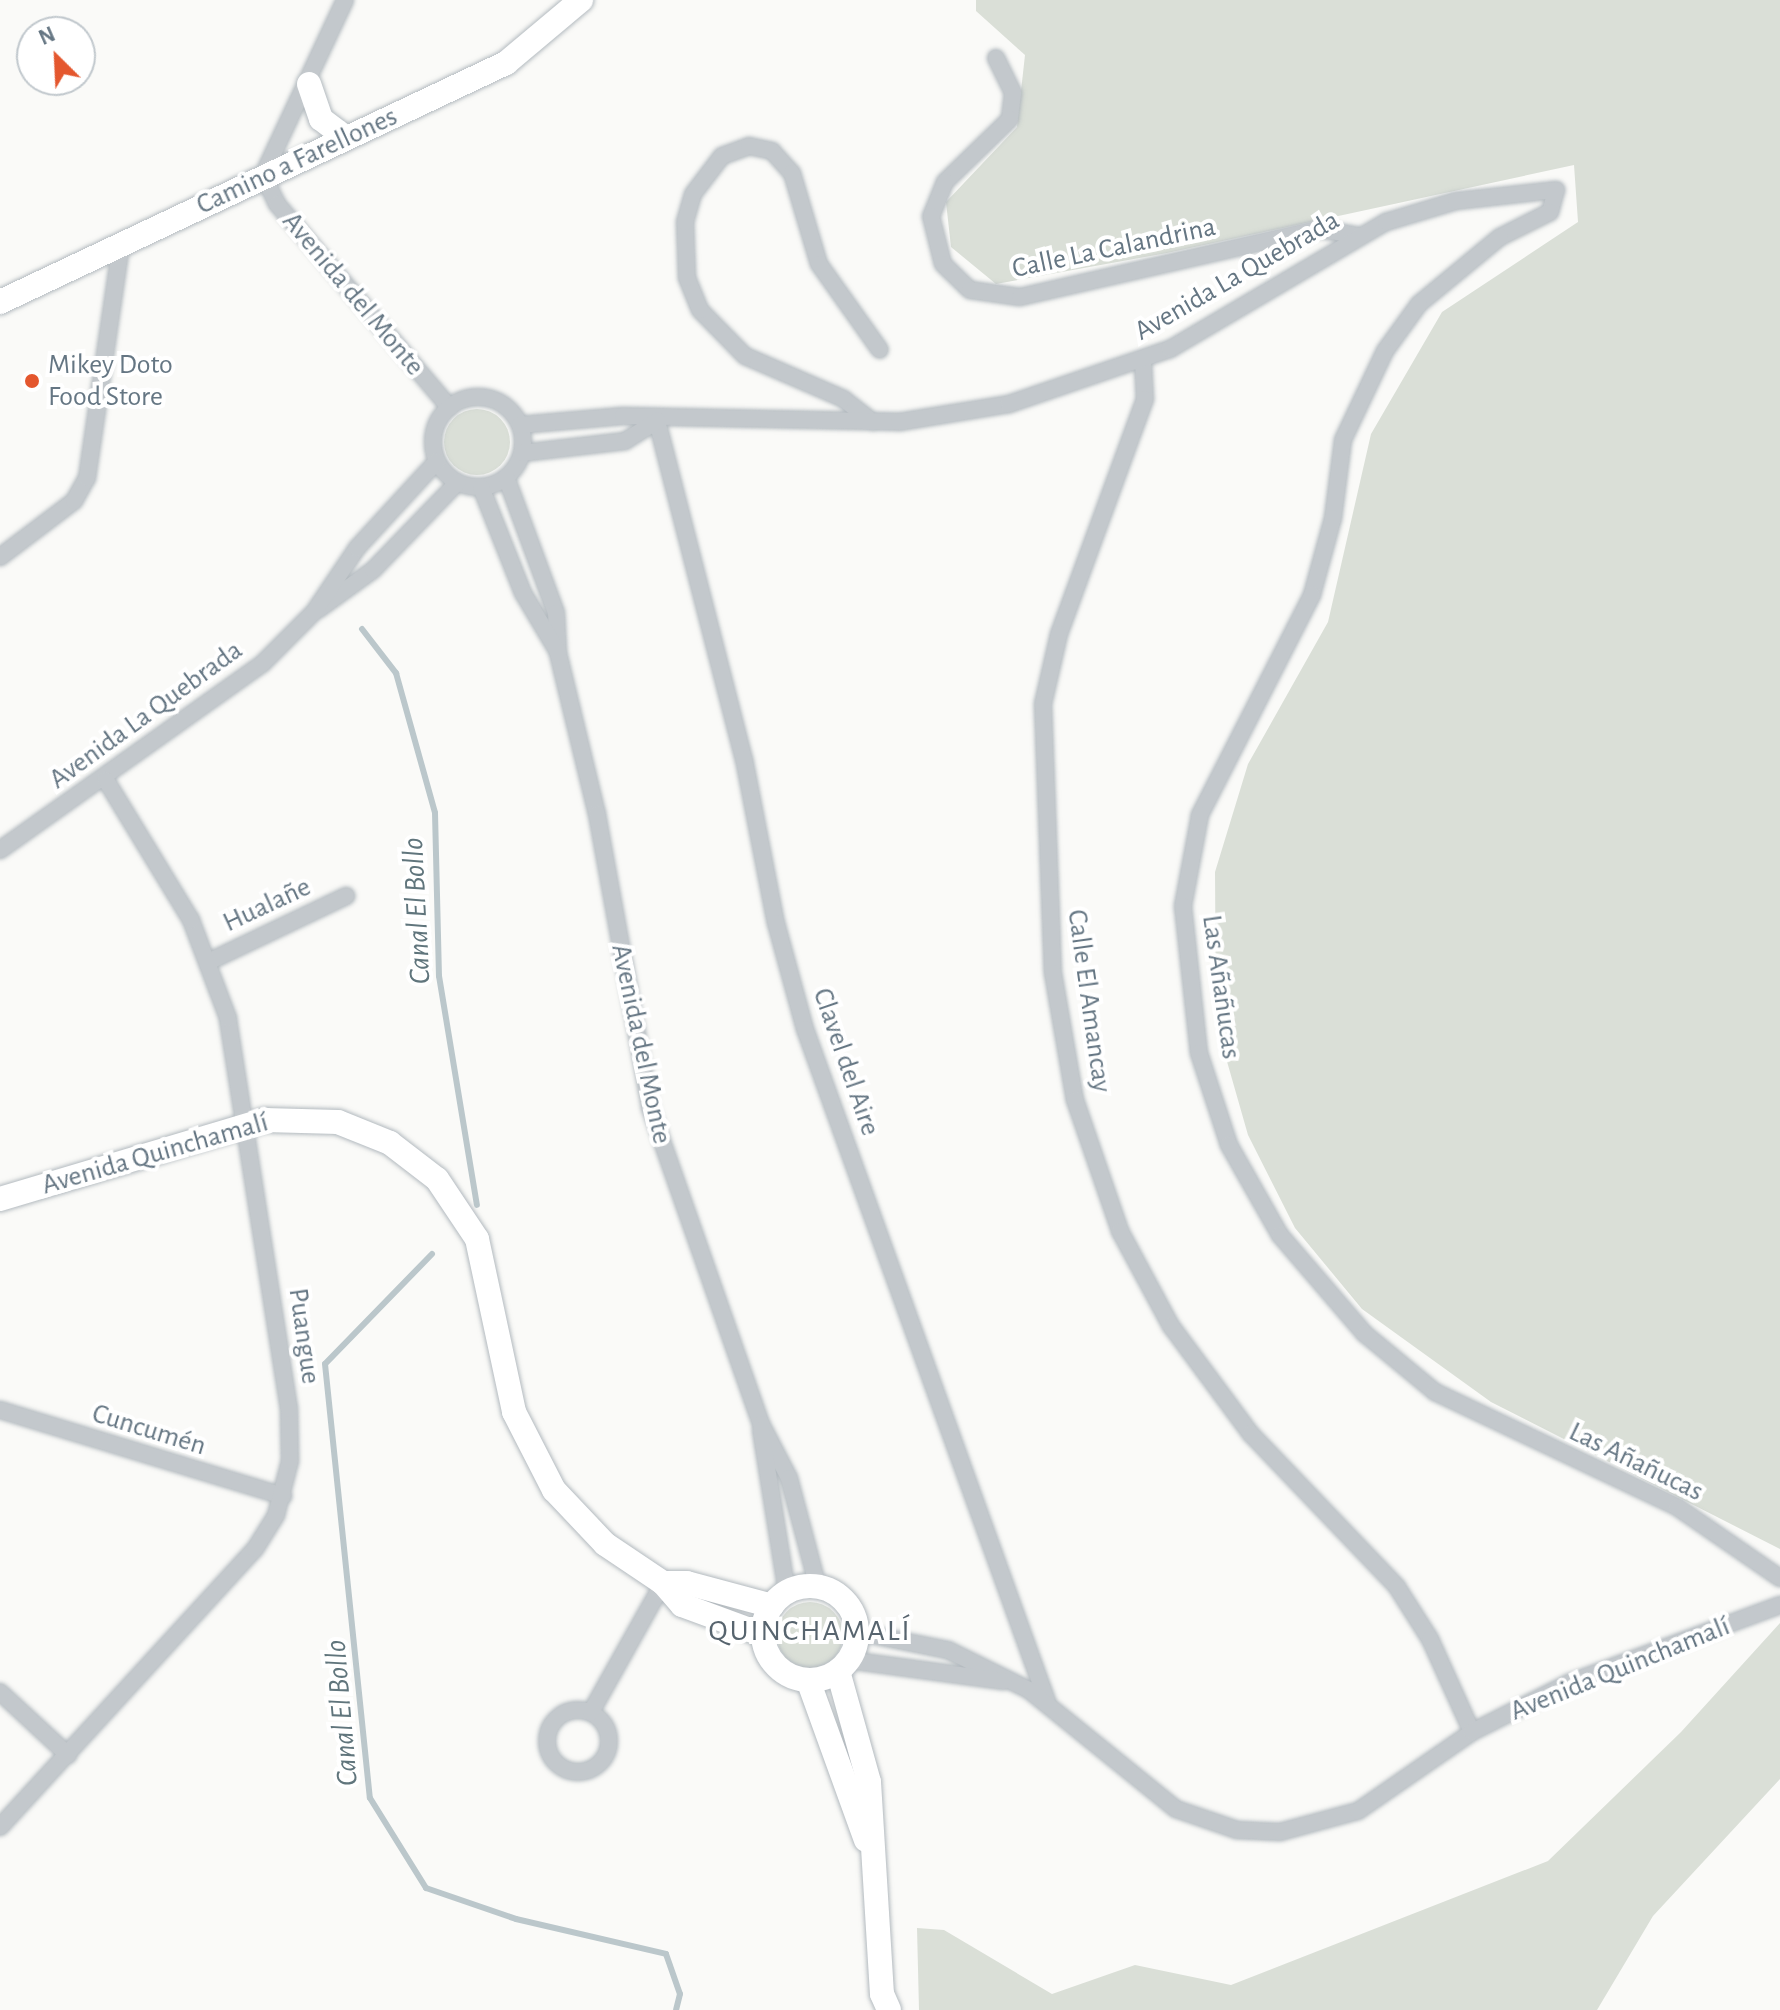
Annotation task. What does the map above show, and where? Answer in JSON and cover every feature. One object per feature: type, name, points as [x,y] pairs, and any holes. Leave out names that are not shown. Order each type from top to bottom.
[{"type":"street","points":[[263,175],[309,84],[345,0]]},
{"type":"street","name":"Camino a Farellones","points":[[0,302],[263,175],[506,63],[581,0]]},
{"type":"street","name":"Calle La Calandrina","points":[[996,58],[1013,93],[1010,119],[945,182],[931,216],[943,264],[970,290],[1020,297],[1320,229],[1358,236]]},
{"type":"street","points":[[309,84],[321,119],[345,137]]},
{"type":"street","points":[[873,422],[844,399],[745,356],[700,310],[687,278],[685,222],[693,194],[722,156],[749,146],[772,151],[792,173],[819,264],[880,350]]},
{"type":"street","name":"Avenida del Monte","points":[[263,175],[277,204],[450,408]]},
{"type":"street","name":"Avenida La Quebrada","points":[[520,425],[623,416],[657,421],[773,417],[873,422],[1009,404],[1143,362],[1358,236],[1435,205],[1556,190]]},
{"type":"street","name":"Las Añañucas","points":[[1556,190],[1550,212],[1500,237],[1419,304],[1385,351],[1343,440],[1333,518],[1312,595],[1200,815],[1183,906],[1197,1040],[1229,1145],[1280,1235],[1365,1334],[1435,1392],[1677,1507],[1780,1578]]},
{"type":"street","points":[[0,557],[84,487],[121,244]]},
{"type":"street","name":"Calle El Amancay","points":[[1143,362],[1145,399],[1059,634],[1042,714],[1053,973],[1075,1100],[1120,1231],[1171,1326],[1251,1434],[1397,1587],[1430,1639],[1472,1732]]},
{"type":"street","points":[[468,399],[489,399],[520,425],[522,453],[506,477],[481,487],[458,482],[437,461],[436,427],[450,408],[468,399]]},
{"type":"street","name":"Avenida La Quebrada","points":[[522,453],[625,441],[657,421]]},
{"type":"street","name":"Clavel del Aire","points":[[657,421],[744,759],[776,923],[805,1029],[1047,1701]]},
{"type":"street","name":"Avenida La Quebrada","points":[[314,612],[364,539],[437,461]]},
{"type":"street","name":"Avenida del Monte","points":[[506,477],[549,588],[558,653],[597,814],[650,1107],[761,1424],[789,1478],[818,1587]]},
{"type":"street","name":"Avenida La Quebrada","points":[[0,850],[223,697],[314,612],[381,563],[458,482]]},
{"type":"street","name":"Avenida del Monte","points":[[481,487],[523,593],[558,653]]},
{"type":"street","name":"Puangue","points":[[0,1827],[255,1549],[283,1496],[289,1409],[234,1042],[210,961],[106,780]]},
{"type":"street","name":"Hualañe","points":[[210,961],[346,896]]},
{"type":"street","name":"Avenida Quinchamalí","points":[[0,1199],[246,1123],[300,1118],[356,1128],[405,1152],[437,1179],[483,1256],[508,1392],[530,1452],[587,1527],[663,1583],[689,1610],[763,1635]]},
{"type":"street","name":"Cuncumén","points":[[0,1410],[283,1496]]},
{"type":"street","name":"Avenida del Monte","points":[[761,1424],[780,1599]]},
{"type":"street","points":[[591,1712],[663,1583],[687,1583],[780,1599],[818,1587],[841,1598],[857,1632],[843,1666],[869,1782],[883,2005]]},
{"type":"street","points":[[780,1599],[763,1635],[777,1667],[808,1680],[843,1666]]},
{"type":"street","name":"Avenida Quinchamalí","points":[[857,1632],[948,1650],[1010,1681],[1047,1701],[1156,1798],[1216,1826],[1258,1833],[1301,1830],[1358,1811],[1472,1732],[1594,1673],[1780,1605]]},
{"type":"street","name":"Avenida Quinchamalí","points":[[843,1666],[1010,1681]]},
{"type":"street","points":[[808,1680],[871,1850]]},
{"type":"street","points":[[0,1692],[68,1755]]},
{"type":"shaded area","points":[[976,0],[1780,0],[1780,1549],[1491,1402],[1362,1309],[1295,1228],[1248,1135],[1216,1023],[1215,872],[1248,764],[1328,622],[1371,434],[1442,312],[1578,222],[1574,165],[1167,253],[996,284],[951,247],[946,202],[1017,127],[1025,55],[976,11]]},
{"type":"shaded area","points":[[477,409],[500,419],[510,442],[500,465],[477,475],[454,465],[444,442],[454,419]]},
{"type":"shaded area","points":[[810,1602],[823,1604],[833,1612],[841,1622],[841,1648],[833,1658],[823,1666],[810,1668],[797,1666],[787,1658],[779,1648],[777,1635],[779,1622],[787,1612],[797,1604]]},
{"type":"shaded area","points":[[1780,1623],[1780,1779],[1653,1916],[1597,2010],[919,2010],[917,1928],[944,1930],[1052,1994],[1135,1965],[1231,1985],[1548,1861],[1681,1732]]},
{"type":"waterway","name":"Canal El Bollo","points":[[362,629],[396,673],[435,813],[439,976],[477,1205]]},
{"type":"waterway","name":"Canal El Bollo","points":[[432,1254],[325,1364],[370,1798],[426,1888],[516,1919],[666,1954],[680,1994],[676,2010]]},
{"type":"place","name":"Mikey Doto Food Store","points":[[32,381]]},
{"type":"district","name":"QUINCHAMALÍ","points":[[810,1631]]}]
